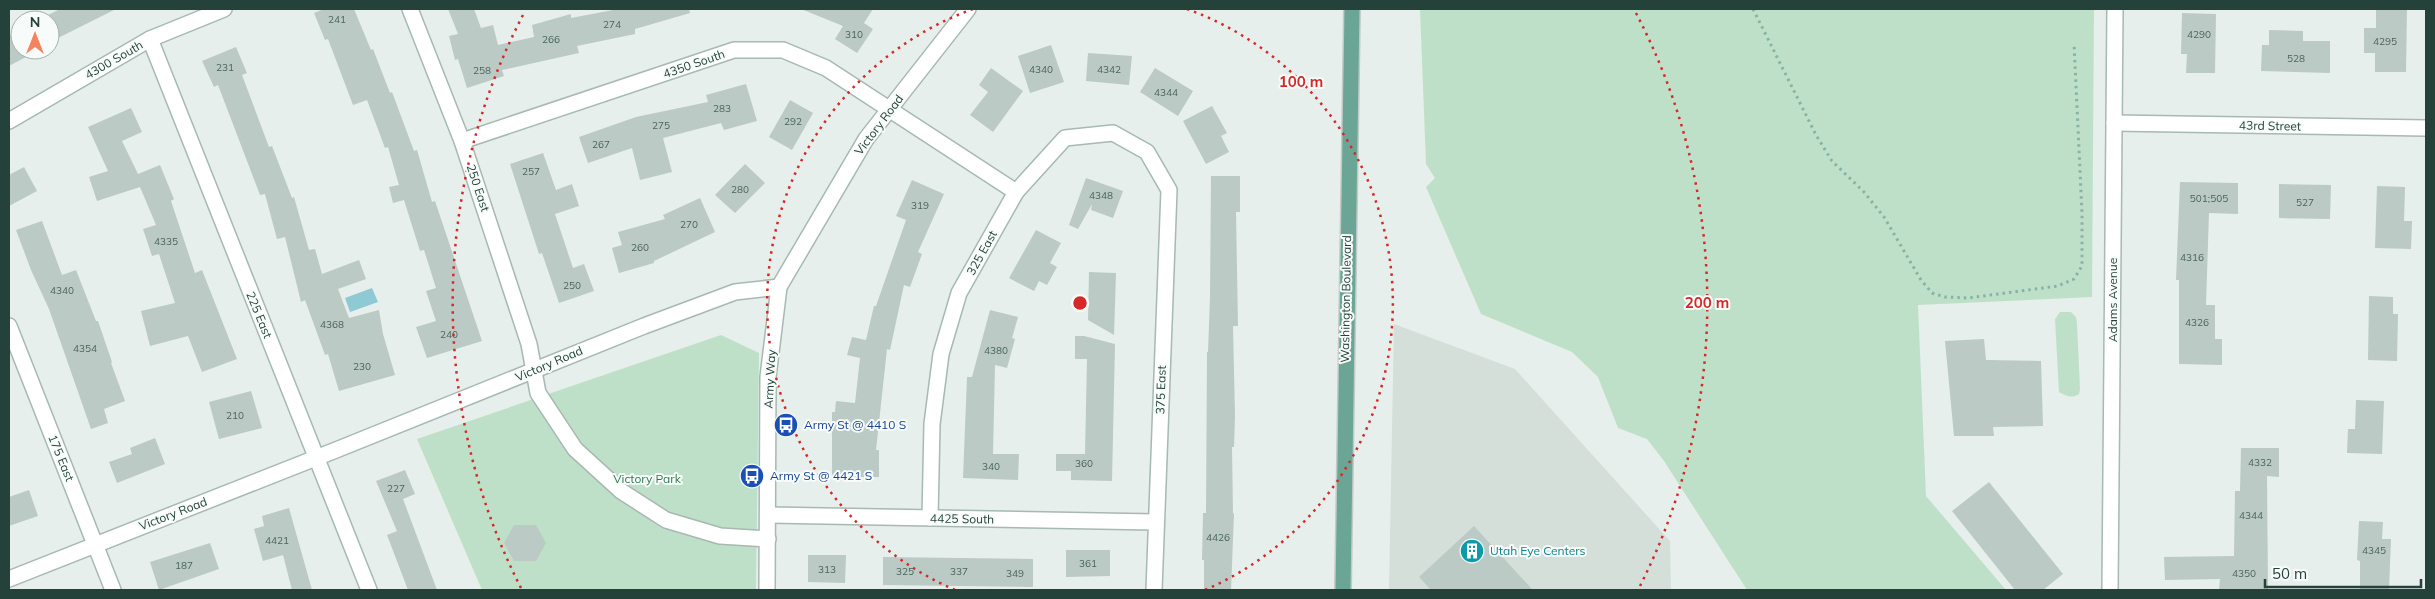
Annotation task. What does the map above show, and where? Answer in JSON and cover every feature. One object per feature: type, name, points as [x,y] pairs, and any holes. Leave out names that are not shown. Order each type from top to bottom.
[{"type":"main road","name":"Washington Boulevard","points":[[1343,590],[1352,9]]},
{"type":"street","name":"4300 South","points":[[9,120],[150,40],[224,9]]},
{"type":"street","name":"250 East","points":[[410,9],[462,141],[529,344],[538,393],[575,450],[621,491],[666,520],[720,536],[768,539]]},
{"type":"street","name":"Victory Road","points":[[9,579],[644,326],[735,292],[778,287],[866,139],[890,111],[968,9]]},
{"type":"street","name":"Adams Avenue","points":[[2110,590],[2115,9]]},
{"type":"street","name":"225 East","points":[[150,40],[369,590]]},
{"type":"street","name":"4350 South","points":[[462,141],[734,50],[783,50],[826,68],[1016,192]]},
{"type":"street","name":"43rd Street","points":[[2114,123],[2426,128]]},
{"type":"street","name":"325 East","points":[[930,518],[932,424],[941,354],[959,293],[1016,192],[1065,138],[1113,133],[1147,152],[1169,190]]},
{"type":"street","name":"375 East","points":[[1154,590],[1155,522],[1169,190]]},
{"type":"street","name":"Army Way","points":[[767,590],[768,377],[778,287]]},
{"type":"street","name":"175 East","points":[[9,326],[113,590]]},
{"type":"street","name":"4425 South","points":[[768,514],[1155,522]]},
{"type":"path","points":[[1753,9],[1816,135],[1832,161],[1864,192],[1884,217],[1921,280],[1932,293],[1945,297],[1968,298],[2058,286],[2074,279],[2082,266],[2082,213],[2074,43]]},
{"type":"shaded area","points":[[1394,324],[1515,369],[1670,541],[1671,590],[1389,590]]},
{"type":"green space","points":[[1420,9],[2094,9],[2092,297],[1918,305],[1926,496],[2006,590],[1747,590],[1664,461],[1647,439],[1618,428],[1598,377],[1572,352],[1481,314],[1426,187],[1435,178],[1426,164]]},
{"type":"green space","points":[[2060,312],[2071,312],[2076,317],[2077,324],[2080,389],[2079,394],[2071,397],[2059,392],[2055,319]]},
{"type":"green space","name":"Victory Park","points":[[721,335],[759,353],[756,590],[482,590],[417,439]]},
{"type":"water","points":[[372,288],[378,302],[350,312],[345,298]]},
{"type":"building","points":[[116,9],[60,37],[60,10],[58,10]]},
{"type":"building","points":[[324,9],[354,9],[371,50],[373,49],[390,93],[392,92],[414,151],[417,150],[432,202],[435,201],[482,341],[427,358],[416,327],[436,321],[426,291],[436,288],[424,250],[420,251],[404,200],[393,203],[389,187],[399,185],[388,147],[385,148],[367,100],[353,105],[328,39],[325,40],[314,13]]},
{"type":"building","points":[[448,9],[474,9],[481,28],[493,25],[498,45],[534,37],[532,25],[571,14],[571,18],[618,9],[689,9],[690,13],[635,29],[635,34],[577,46],[579,53],[502,70],[504,76],[467,88],[458,59],[455,60],[449,36],[458,34]]},
{"type":"building","points":[[801,9],[873,9],[864,23],[873,29],[857,53],[835,39],[843,26]]},
{"type":"building","points":[[2376,9],[2407,9],[2406,72],[2375,72],[2375,53],[2364,53],[2364,28],[2376,28]]},
{"type":"building","points":[[2182,13],[2216,14],[2215,73],[2186,73],[2187,54],[2181,54]]},
{"type":"building","points":[[2269,30],[2303,31],[2303,41],[2330,41],[2330,73],[2261,71],[2262,45],[2269,45]]},
{"type":"building","points":[[9,36],[10,60],[20,60],[9,66]]},
{"type":"building","points":[[1051,45],[1064,82],[1030,93],[1018,56]]},
{"type":"building","points":[[236,47],[247,73],[242,75],[269,147],[272,146],[292,198],[294,197],[309,250],[315,249],[322,274],[359,260],[366,279],[338,289],[349,318],[379,310],[383,334],[395,375],[339,391],[328,354],[325,355],[305,300],[301,302],[285,237],[277,239],[265,194],[260,195],[218,85],[214,87],[202,61]]},
{"type":"building","points":[[1088,53],[1132,56],[1129,85],[1086,81]]},
{"type":"building","points":[[991,68],[1023,91],[993,132],[970,115],[988,92],[979,85]]},
{"type":"building","points":[[1155,68],[1193,91],[1178,116],[1140,92]]},
{"type":"building","points":[[746,84],[757,121],[724,130],[721,123],[663,138],[672,172],[640,180],[632,148],[588,163],[579,137],[636,117],[708,102],[706,95]]},
{"type":"building","points":[[790,100],[813,113],[792,150],[769,137]]},
{"type":"building","points":[[1212,106],[1227,133],[1221,136],[1229,152],[1206,164],[1183,121]]},
{"type":"building","points":[[131,108],[142,132],[122,141],[138,174],[160,165],[174,199],[171,201],[195,273],[202,270],[237,359],[202,372],[188,336],[150,346],[141,311],[175,303],[159,254],[152,256],[143,229],[156,225],[140,187],[97,201],[89,177],[108,171],[88,127]]},
{"type":"building","points":[[543,153],[556,190],[572,184],[579,206],[555,214],[573,268],[584,264],[594,291],[559,303],[542,253],[539,254],[510,164]]},
{"type":"building","points":[[745,164],[765,183],[735,213],[715,195]]},
{"type":"building","points":[[24,167],[37,191],[9,206],[9,175]]},
{"type":"building","points":[[1211,176],[1240,176],[1240,212],[1236,212],[1238,326],[1233,326],[1235,416],[1234,447],[1232,447],[1234,514],[1231,590],[1204,590],[1204,560],[1202,560],[1203,513],[1206,513]]},
{"type":"building","points":[[1086,178],[1123,191],[1113,218],[1091,210],[1092,204],[1078,229],[1069,225]]},
{"type":"building","points":[[912,180],[944,194],[918,252],[922,254],[910,287],[904,285],[890,350],[887,349],[876,450],[879,450],[879,477],[832,477],[832,412],[835,412],[836,401],[855,403],[860,358],[847,355],[852,337],[866,340],[874,306],[876,306],[906,220],[896,216]]},
{"type":"building","points":[[2180,182],[2238,183],[2238,214],[2209,213],[2206,305],[2215,305],[2215,339],[2222,339],[2222,365],[2179,364],[2179,280],[2176,280]]},
{"type":"building","points":[[2279,184],[2331,185],[2330,219],[2279,218]]},
{"type":"building","points":[[2377,186],[2405,187],[2404,221],[2412,221],[2411,249],[2375,248]]},
{"type":"building","points":[[700,198],[715,232],[654,261],[654,263],[619,273],[612,248],[622,245],[618,232],[665,219],[663,215]]},
{"type":"building","points":[[42,221],[62,275],[76,270],[96,321],[98,321],[125,401],[104,409],[108,423],[91,429],[49,309],[31,270],[16,230]]},
{"type":"building","points":[[1036,230],[1061,243],[1050,263],[1057,267],[1047,285],[1039,281],[1034,291],[1009,278]]},
{"type":"building","points":[[1089,272],[1116,273],[1114,335],[1088,320]]},
{"type":"building","points":[[2369,296],[2393,297],[2393,314],[2398,314],[2397,361],[2368,360]]},
{"type":"building","points":[[990,310],[1018,317],[1012,338],[1015,339],[1007,368],[995,365],[993,454],[1019,454],[1018,480],[963,478],[967,377],[972,377]]},
{"type":"building","points":[[1075,336],[1084,336],[1115,344],[1112,481],[1071,480],[1071,471],[1056,471],[1056,454],[1085,454],[1087,359],[1075,359]]},
{"type":"building","points":[[1984,339],[1986,360],[2041,361],[2043,426],[1993,427],[1994,436],[1954,436],[1945,341]]},
{"type":"building","points":[[251,391],[262,428],[219,439],[209,402]]},
{"type":"building","points":[[2356,400],[2384,401],[2382,454],[2347,453],[2348,429],[2355,429]]},
{"type":"building","points":[[155,438],[165,464],[117,483],[109,462],[132,454],[130,448]]},
{"type":"building","points":[[2241,448],[2279,448],[2279,477],[2267,476],[2268,590],[2219,590],[2220,579],[2165,580],[2164,557],[2234,556],[2235,491],[2240,491]]},
{"type":"building","points":[[405,470],[415,494],[403,499],[437,590],[408,590],[387,535],[397,531],[376,481]]},
{"type":"building","points":[[1989,482],[2063,574],[2043,590],[2015,590],[1952,511]]},
{"type":"building","points":[[29,490],[38,516],[9,526],[9,497]]},
{"type":"building","points":[[289,508],[312,590],[292,590],[283,555],[263,561],[254,529],[264,526],[262,516]]},
{"type":"building","points":[[2359,521],[2383,522],[2382,539],[2391,539],[2389,590],[2360,590],[2360,561],[2357,560]]},
{"type":"building","points":[[514,525],[536,525],[546,543],[536,561],[514,561],[504,543]]},
{"type":"building","name":"Utah Eye Centers","points":[[1474,526],[1533,590],[1431,590],[1419,577]]},
{"type":"building","points":[[210,543],[219,569],[159,590],[150,562]]},
{"type":"building","points":[[1066,550],[1110,550],[1110,576],[1066,577]]},
{"type":"building","points":[[808,555],[846,555],[845,583],[808,582]]},
{"type":"building","points":[[883,557],[1033,559],[1033,587],[883,585]]},
{"type":"place","name":"Army St @ 4410 S","points":[[786,425]]},
{"type":"place","name":"Army St @ 4421 S","points":[[752,476]]},
{"type":"place","name":"Utah Eye Centers","points":[[1472,551]]}]
